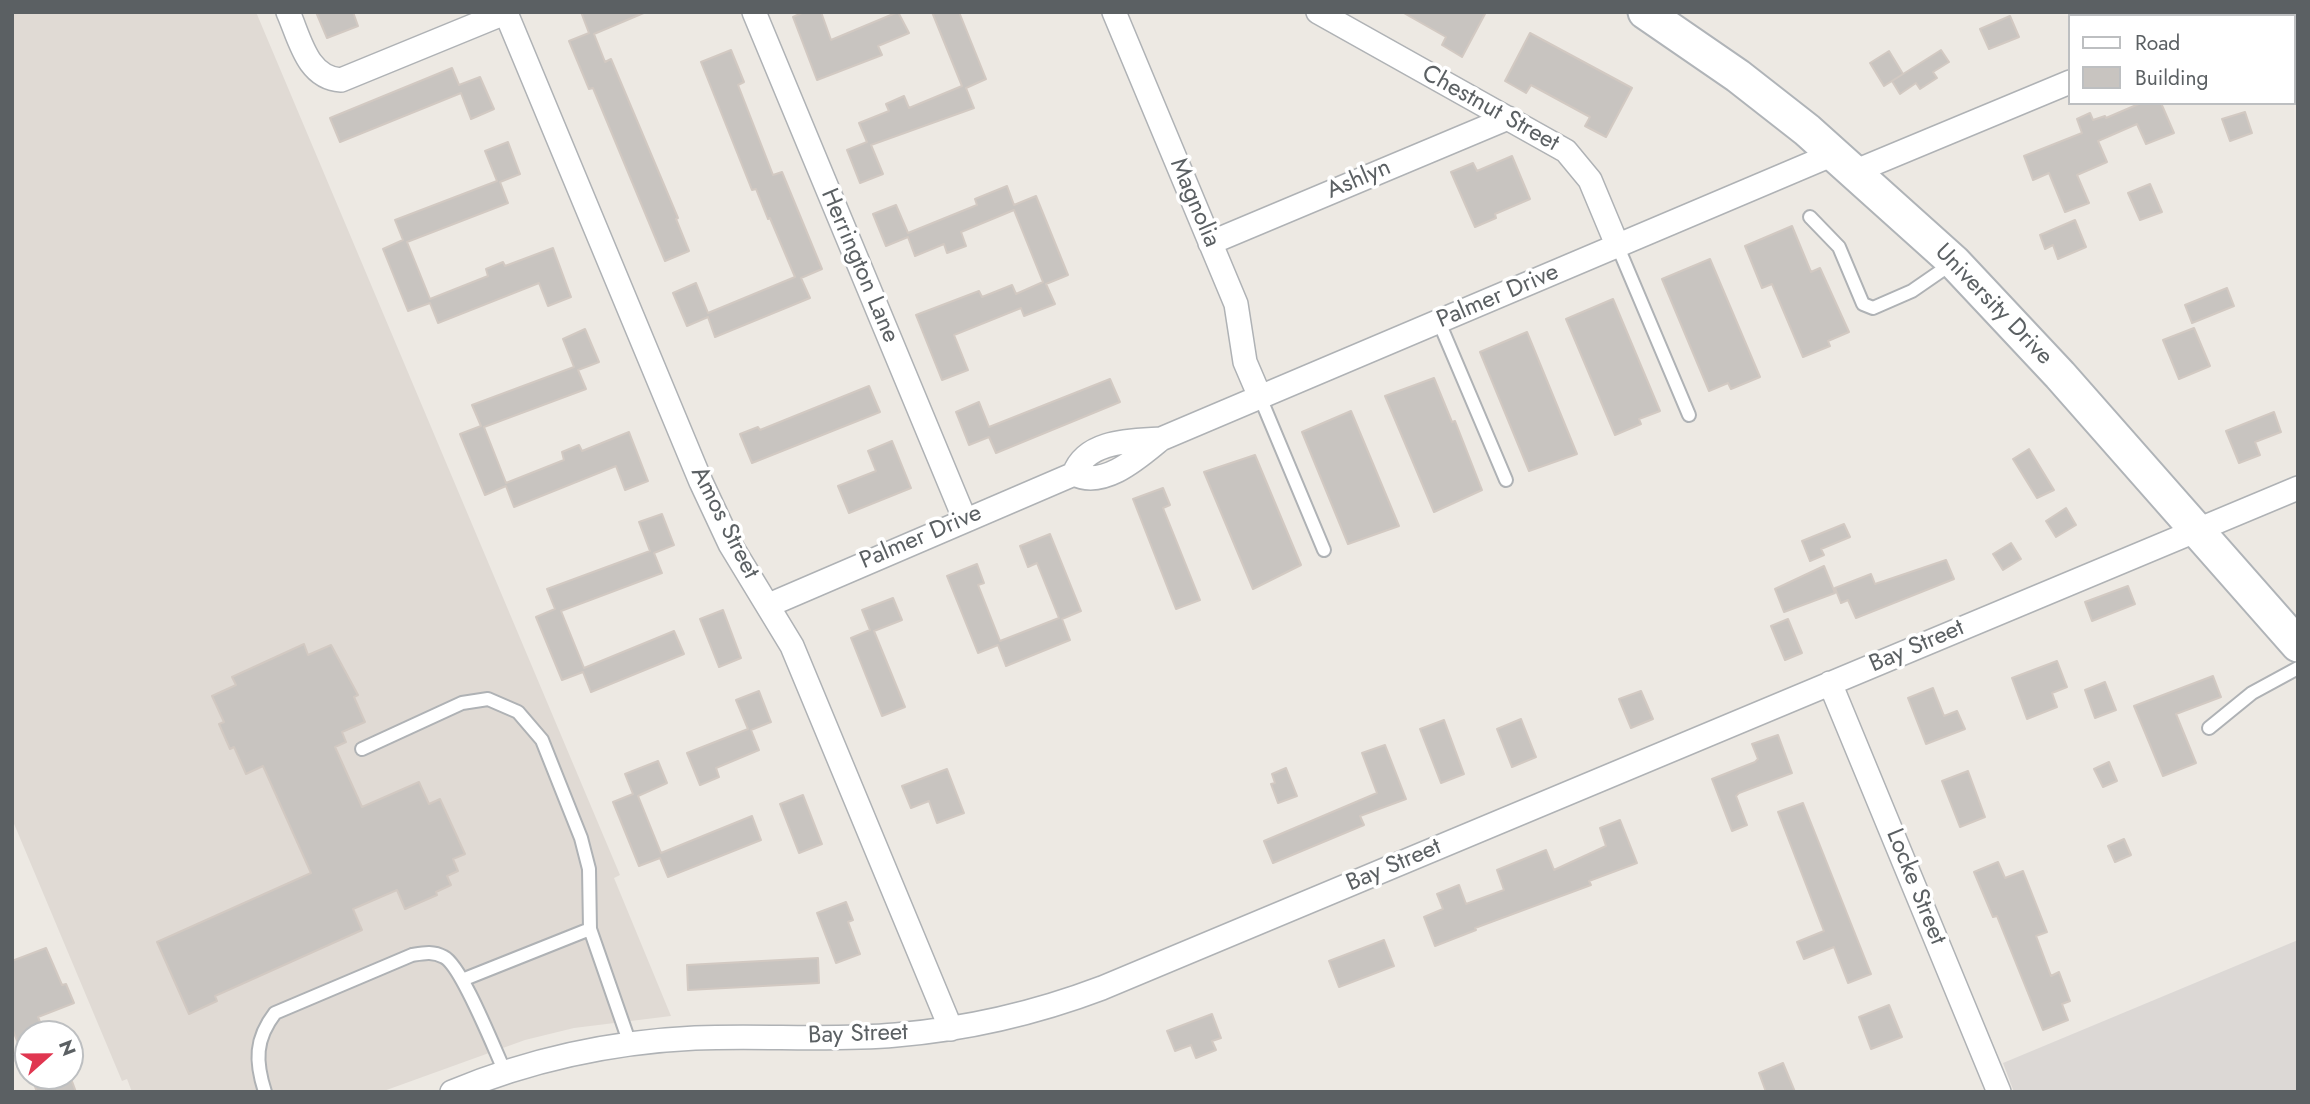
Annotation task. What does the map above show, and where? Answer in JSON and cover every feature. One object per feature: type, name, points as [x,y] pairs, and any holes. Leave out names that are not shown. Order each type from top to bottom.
[{"type":"main road","name":"University Drive","points":[[1645,12],[1738,76],[1846,162],[1954,262],[2052,365],[2298,645]]},
{"type":"street","points":[[289,12],[313,67],[321,75],[337,80],[347,79],[507,12]]},
{"type":"street","name":"Amos Street","points":[[507,12],[710,502],[742,565],[792,646],[951,1028]]},
{"type":"street","name":"Herrington Lane","points":[[754,12],[965,520]]},
{"type":"street","name":"Magnolia","points":[[1114,12],[1236,304],[1245,362],[1260,397]]},
{"type":"street","name":"Chestnut Street","points":[[1318,12],[1558,146],[1576,161],[1590,180],[1618,247]]},
{"type":"street","name":"Palmer Drive","points":[[769,606],[1074,474],[1083,458],[1096,450],[1122,442],[1160,439],[1618,247],[2068,83]]},
{"type":"street","name":"Ashlyn","points":[[1210,243],[1508,118]]},
{"type":"street","name":"Bay Street","points":[[452,1092],[509,1082],[569,1055],[630,1044],[697,1038],[866,1037],[951,1028],[1026,1013],[1090,993],[2298,488]]},
{"type":"street","name":"Locke Street","points":[[1830,683],[1999,1092]]},
{"type":"lane","points":[[1810,217],[1839,247],[1863,304],[1873,308],[1912,291],[1954,262]]},
{"type":"lane","points":[[1618,247],[1689,415]]},
{"type":"lane","points":[[1439,322],[1506,480]]},
{"type":"lane","points":[[1260,397],[1324,550]]},
{"type":"lane","points":[[2209,728],[2252,694],[2298,668]]},
{"type":"lane","points":[[362,749],[462,704],[488,699],[519,712],[542,740],[581,838],[589,869],[590,929],[630,1044]]},
{"type":"lane","points":[[462,980],[590,929]]},
{"type":"lane","points":[[265,1092],[258,1071],[257,1046],[264,1027],[275,1013],[422,953],[431,952],[447,958],[462,980],[509,1082]]},
{"type":"shaded area","points":[[12,12],[256,12],[620,875],[614,878],[671,1016],[574,1028],[525,1040],[381,1092],[132,1092],[127,1079],[122,1081],[12,819]]},
{"type":"shaded area","points":[[2298,940],[2298,1092],[2014,1092],[2003,1063]]},
{"type":"building","points":[[316,12],[353,12],[358,26],[327,38]]},
{"type":"building","points":[[581,12],[646,12],[594,34],[605,62],[611,59],[678,218],[676,219],[689,251],[665,261],[593,88],[589,89],[569,41],[589,33]]},
{"type":"building","points":[[804,12],[821,12],[831,40],[898,12],[909,33],[878,46],[882,55],[817,80],[793,17]]},
{"type":"building","points":[[932,12],[959,12],[986,79],[966,88],[974,108],[871,145],[883,174],[860,183],[847,150],[867,142],[859,123],[889,111],[886,104],[904,96],[909,108],[962,86]]},
{"type":"building","points":[[1402,12],[1486,12],[1462,57],[1442,45],[1446,37]]},
{"type":"building","points":[[2010,16],[2019,37],[1989,49],[1980,29]]},
{"type":"building","points":[[1530,33],[1632,88],[1606,137],[1585,126],[1590,117],[1531,85],[1526,93],[1505,81]]},
{"type":"building","points":[[731,50],[744,82],[738,85],[773,175],[782,172],[822,269],[801,278],[810,298],[715,337],[708,317],[687,326],[673,293],[696,283],[708,313],[795,277],[756,189],[752,190],[701,62]]},
{"type":"building","points":[[1941,50],[1949,62],[1933,72],[1937,78],[1920,89],[1916,83],[1900,94],[1892,81]]},
{"type":"building","points":[[1889,51],[1903,74],[1884,86],[1870,63]]},
{"type":"building","points":[[452,68],[459,85],[480,77],[494,109],[471,119],[461,93],[340,142],[330,118]]},
{"type":"building","points":[[2136,105],[2162,105],[2174,133],[2146,144],[2137,124],[2098,141],[2107,162],[2077,175],[2089,203],[2065,212],[2049,173],[2033,180],[2024,156],[2082,133],[2077,119],[2090,113],[2093,120],[2105,116],[2106,118]]},
{"type":"building","points":[[2245,112],[2252,133],[2230,141],[2222,119]]},
{"type":"building","points":[[508,142],[520,174],[500,182],[508,203],[407,242],[430,299],[488,276],[486,269],[503,262],[505,266],[553,248],[571,297],[548,306],[539,283],[438,323],[430,303],[408,311],[383,249],[403,240],[395,220],[497,181],[485,151]]},
{"type":"building","points":[[1512,156],[1530,199],[1495,214],[1496,218],[1475,227],[1451,172],[1473,163],[1477,171]]},
{"type":"building","points":[[2150,184],[2162,212],[2140,220],[2128,193]]},
{"type":"building","points":[[1007,186],[1014,205],[1036,196],[1068,275],[1046,284],[1055,304],[1024,316],[1021,308],[954,335],[968,370],[942,380],[916,315],[979,291],[982,297],[1012,285],[1016,294],[1043,282],[1014,210],[961,232],[966,246],[947,253],[944,244],[915,256],[908,237],[886,246],[873,214],[896,205],[908,233],[977,205],[975,199]]},
{"type":"building","points":[[2075,220],[2086,247],[2058,259],[2053,245],[2045,249],[2040,235]]},
{"type":"building","points":[[1792,226],[1811,272],[1820,268],[1849,332],[1828,341],[1830,346],[1803,357],[1772,284],[1762,288],[1745,246]]},
{"type":"building","points":[[1710,259],[1760,377],[1731,389],[1728,383],[1709,391],[1662,279]]},
{"type":"building","points":[[2227,288],[2234,306],[2192,323],[2185,305]]},
{"type":"building","points":[[1613,299],[1660,411],[1639,419],[1641,424],[1615,435],[1566,319]]},
{"type":"building","points":[[2194,328],[2210,366],[2179,379],[2163,340]]},
{"type":"building","points":[[585,329],[599,362],[578,370],[586,389],[484,427],[506,483],[564,460],[562,452],[579,445],[582,451],[629,432],[648,481],[625,490],[616,466],[514,507],[506,486],[485,495],[460,434],[481,426],[472,405],[574,367],[563,339]]},
{"type":"building","points":[[1527,332],[1577,454],[1529,471],[1480,352]]},
{"type":"building","points":[[1434,378],[1452,422],[1455,421],[1482,490],[1434,512],[1385,396]]},
{"type":"building","points":[[1110,379],[1120,402],[996,453],[989,437],[969,445],[956,412],[979,402],[989,427]]},
{"type":"building","points":[[869,386],[880,412],[752,463],[740,434],[758,427],[760,430]]},
{"type":"building","points":[[1351,411],[1399,526],[1348,544],[1302,432]]},
{"type":"building","points":[[2274,412],[2281,432],[2255,442],[2260,455],[2239,463],[2226,431]]},
{"type":"building","points":[[892,441],[911,488],[849,513],[838,486],[876,471],[868,451]]},
{"type":"building","points":[[2029,449],[2054,490],[2037,498],[2013,459]]},
{"type":"building","points":[[1255,455],[1301,565],[1253,589],[1204,472]]},
{"type":"building","points":[[1163,488],[1170,505],[1163,508],[1200,600],[1176,609],[1133,499]]},
{"type":"building","points":[[2066,508],[2076,525],[2056,537],[2046,521]]},
{"type":"building","points":[[662,514],[674,545],[654,553],[662,573],[561,611],[584,668],[674,631],[684,654],[591,692],[583,672],[562,680],[536,617],[555,609],[547,589],[650,551],[639,522]]},
{"type":"building","points":[[1844,524],[1850,537],[1821,549],[1824,555],[1810,561],[1802,541]]},
{"type":"building","points":[[1050,534],[1081,611],[1062,619],[1070,640],[1006,666],[998,645],[978,653],[947,576],[977,564],[984,583],[978,585],[1000,641],[1059,618],[1037,563],[1028,567],[1020,546]]},
{"type":"building","points":[[2011,543],[2021,559],[2003,570],[1993,554]]},
{"type":"building","points":[[1946,560],[1954,579],[1856,618],[1848,600],[1841,603],[1835,588],[1871,574],[1875,584]]},
{"type":"building","points":[[1824,566],[1835,593],[1784,612],[1775,589]]},
{"type":"building","points":[[2128,586],[2135,604],[2092,621],[2085,602]]},
{"type":"building","points":[[893,598],[902,620],[874,631],[905,707],[882,716],[851,638],[870,630],[862,610]]},
{"type":"building","points":[[723,610],[741,658],[719,667],[700,619]]},
{"type":"building","points":[[1788,619],[1802,653],[1785,660],[1771,626]]},
{"type":"building","points":[[304,644],[308,655],[331,645],[358,695],[354,697],[365,722],[342,732],[346,742],[335,747],[362,807],[419,782],[429,804],[440,799],[465,854],[453,859],[458,871],[447,876],[451,885],[436,892],[437,895],[405,909],[397,890],[353,909],[362,930],[215,996],[217,1001],[189,1014],[157,942],[311,873],[263,766],[246,774],[234,747],[230,749],[219,724],[224,722],[212,696],[236,685],[232,677]]},
{"type":"building","points":[[2057,661],[2067,687],[2052,693],[2057,707],[2027,719],[2012,678]]},
{"type":"building","points":[[2213,676],[2221,697],[2176,714],[2196,763],[2163,776],[2134,706]]},
{"type":"building","points":[[2105,682],[2116,710],[2095,718],[2085,690]]},
{"type":"building","points":[[1933,688],[1944,716],[1957,711],[1965,729],[1926,744],[1908,698]]},
{"type":"building","points":[[759,691],[771,722],[751,730],[759,750],[716,768],[719,777],[700,785],[687,753],[748,729],[736,700]]},
{"type":"building","points":[[1641,691],[1653,719],[1631,728],[1619,699]]},
{"type":"building","points":[[1521,719],[1536,757],[1512,767],[1497,729]]},
{"type":"building","points":[[1444,720],[1464,774],[1441,783],[1420,729]]},
{"type":"building","points":[[1778,735],[1792,773],[1739,793],[1736,796],[1747,825],[1732,831],[1712,779],[1755,762],[1758,759],[1752,744]]},
{"type":"building","points":[[1385,745],[1406,799],[1360,816],[1364,825],[1273,863],[1264,841],[1377,793],[1362,753]]},
{"type":"building","points":[[658,761],[667,783],[638,796],[661,853],[752,816],[761,840],[668,877],[660,858],[639,866],[613,802],[633,794],[625,774]]},
{"type":"building","points":[[2109,762],[2117,781],[2103,787],[2094,769]]},
{"type":"building","points":[[1286,768],[1297,796],[1278,803],[1271,784],[1275,783],[1272,774]]},
{"type":"building","points":[[947,769],[964,813],[937,823],[929,801],[911,808],[902,786]]},
{"type":"building","points":[[1968,771],[1985,817],[1960,827],[1942,781]]},
{"type":"building","points":[[803,795],[822,844],[799,853],[780,804]]},
{"type":"building","points":[[1803,803],[1871,974],[1848,983],[1834,947],[1804,959],[1797,942],[1824,931],[1778,812]]},
{"type":"building","points":[[1620,820],[1637,863],[1589,881],[1591,885],[1475,928],[1476,930],[1435,946],[1424,917],[1443,909],[1437,894],[1459,885],[1466,904],[1504,890],[1497,870],[1546,850],[1554,870],[1606,846],[1600,828]]},
{"type":"building","points":[[2124,839],[2131,855],[2115,862],[2108,846]]},
{"type":"building","points":[[1998,862],[2005,878],[2023,871],[2047,932],[2036,936],[2051,976],[2059,972],[2070,1001],[2062,1004],[2068,1020],[2043,1030],[1997,916],[1993,917],[1974,872]]},
{"type":"building","points":[[846,902],[853,920],[848,922],[860,954],[836,963],[817,913]]},
{"type":"building","points":[[1384,940],[1394,966],[1339,987],[1329,961]]},
{"type":"building","points":[[46,948],[62,985],[66,984],[74,1003],[38,1017],[39,1020],[14,1020],[14,1033],[12,961]]},
{"type":"building","points":[[818,958],[819,983],[688,990],[687,965]]},
{"type":"building","points":[[1889,1005],[1902,1037],[1871,1049],[1859,1017]]},
{"type":"building","points":[[1212,1014],[1221,1038],[1212,1041],[1216,1050],[1196,1058],[1191,1045],[1175,1051],[1167,1031]]},
{"type":"building","points":[[1783,1063],[1795,1092],[1766,1092],[1759,1073]]},
{"type":"building","points":[[36,1090],[76,1092],[37,1092]]}]
